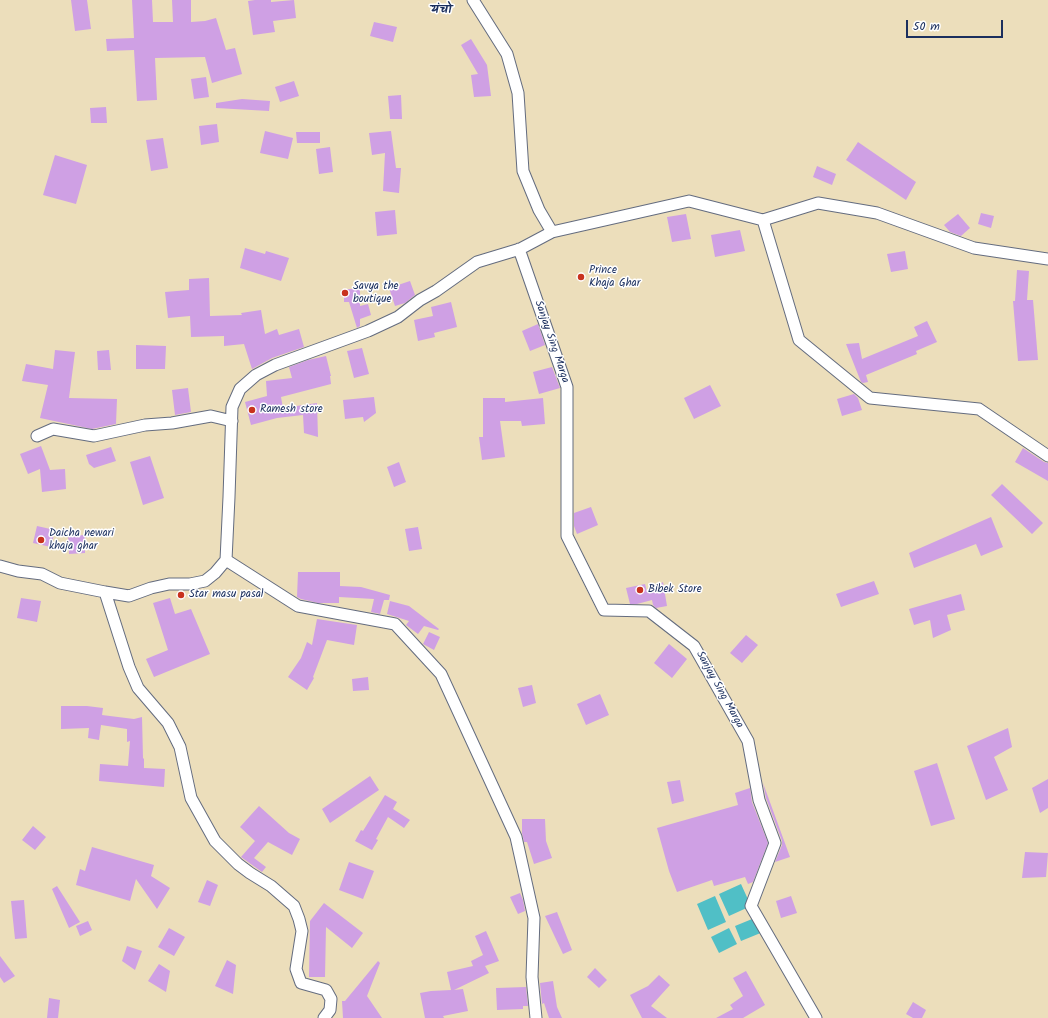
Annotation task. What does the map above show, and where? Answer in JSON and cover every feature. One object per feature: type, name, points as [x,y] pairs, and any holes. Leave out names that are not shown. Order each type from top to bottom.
[{"type":"street","points":[[473,0],[507,54],[518,93],[523,171],[539,210],[552,232]]},
{"type":"street","points":[[0,566],[18,571],[42,574],[60,583],[128,596],[151,588],[170,584],[190,584],[206,581],[226,560],[232,407],[240,389],[256,375],[275,366],[368,332],[398,317],[420,300],[436,291],[477,262],[519,249],[552,232],[689,201],[762,220],[818,202],[877,213],[974,248],[1048,259]]},
{"type":"street","points":[[762,220],[799,340],[870,398],[978,409],[1048,456]]},
{"type":"street","name":"Sanjay Sing Marga","points":[[519,249],[567,387],[567,536],[604,610],[649,611],[694,646],[748,741],[759,800],[776,843],[751,906],[816,1018]]},
{"type":"street","points":[[37,436],[53,429],[94,436],[145,425],[172,423],[211,416],[232,421]]},
{"type":"street","points":[[226,560],[298,606],[395,624],[441,674],[516,837],[534,918],[532,977],[536,1018]]},
{"type":"street","points":[[106,592],[129,667],[138,688],[168,723],[180,747],[191,798],[215,841],[238,864],[271,886],[294,906],[302,931],[296,969],[301,983],[326,990],[331,999],[330,1010],[324,1018]]},
{"type":"water","points":[[741,884],[751,906],[729,916],[719,894]]},
{"type":"water","points":[[715,896],[726,922],[708,930],[697,904]]},
{"type":"water","points":[[757,917],[763,932],[741,941],[735,926]]},
{"type":"water","points":[[729,928],[737,944],[719,953],[711,937]]},
{"type":"building","points":[[71,0],[87,0],[91,29],[75,31]]},
{"type":"building","points":[[132,0],[152,0],[153,22],[173,22],[172,0],[191,0],[191,22],[205,21],[216,18],[226,50],[235,48],[242,74],[212,83],[205,57],[155,58],[157,100],[137,101],[134,50],[107,51],[106,39],[134,38]]},
{"type":"building","points":[[271,0],[271,2],[294,0],[296,18],[273,21],[275,32],[253,35],[248,1]]},
{"type":"building","points":[[374,22],[397,27],[393,42],[370,36]]},
{"type":"building","points":[[471,39],[487,65],[491,96],[474,97],[471,75],[478,74],[461,45]]},
{"type":"building","points":[[206,77],[209,97],[194,99],[191,79]]},
{"type":"building","points":[[294,81],[299,96],[280,102],[275,87]]},
{"type":"building","points":[[401,95],[402,119],[390,119],[388,96]]},
{"type":"building","points":[[242,99],[270,101],[269,111],[216,108],[216,103]]},
{"type":"building","points":[[106,107],[107,123],[91,123],[90,108]]},
{"type":"building","points":[[217,124],[219,142],[201,145],[199,126]]},
{"type":"building","points":[[265,131],[293,138],[288,159],[260,153]]},
{"type":"building","points":[[391,131],[396,168],[401,168],[399,193],[383,191],[385,153],[372,155],[369,133]]},
{"type":"building","points":[[296,132],[320,132],[320,143],[297,143]]},
{"type":"building","points":[[163,138],[168,168],[151,171],[146,140]]},
{"type":"building","points":[[858,142],[916,182],[906,200],[846,160]]},
{"type":"building","points":[[330,147],[333,172],[319,174],[316,149]]},
{"type":"building","points":[[55,155],[87,165],[76,204],[43,195]]},
{"type":"building","points":[[817,166],[836,174],[832,185],[813,177]]},
{"type":"building","points":[[395,210],[397,234],[377,236],[375,212]]},
{"type":"building","points":[[981,213],[994,216],[991,228],[978,224]]},
{"type":"building","points":[[686,214],[691,239],[672,242],[667,217]]},
{"type":"building","points":[[958,214],[970,228],[961,236],[950,232],[944,225]]},
{"type":"building","points":[[740,230],[745,251],[715,257],[711,235]]},
{"type":"building","points":[[245,248],[265,254],[266,251],[289,258],[281,281],[240,268]]},
{"type":"building","points":[[905,251],[908,269],[891,272],[887,254]]},
{"type":"building","points":[[1017,270],[1029,271],[1027,300],[1033,300],[1038,360],[1018,361],[1013,301],[1015,301]]},
{"type":"building","points":[[209,278],[210,316],[242,315],[241,313],[261,310],[265,334],[277,329],[279,335],[299,329],[304,347],[272,358],[252,369],[244,344],[224,346],[224,336],[191,337],[190,316],[168,318],[165,292],[189,290],[189,279]]},
{"type":"building","points":[[410,281],[415,295],[405,303],[395,306],[389,288]]},
{"type":"building","points":[[344,289],[360,289],[360,306],[368,304],[371,315],[360,319],[360,326],[357,328],[349,302],[344,302]]},
{"type":"building","points":[[451,302],[457,327],[434,333],[435,337],[418,341],[414,320],[433,316],[431,307]]},
{"type":"building","points":[[927,321],[937,342],[916,351],[917,354],[866,375],[868,382],[861,382],[846,344],[859,343],[862,359],[918,336],[914,327]]},
{"type":"building","points":[[538,324],[545,345],[530,351],[522,331]]},
{"type":"building","points":[[136,345],[166,346],[165,369],[136,369]]},
{"type":"building","points":[[362,348],[369,374],[354,378],[347,351]]},
{"type":"building","points":[[55,350],[75,352],[69,398],[117,399],[116,424],[92,429],[40,418],[48,385],[22,381],[26,364],[53,369]]},
{"type":"building","points":[[109,350],[111,370],[98,370],[97,351]]},
{"type":"building","points":[[326,356],[331,376],[331,384],[281,397],[283,408],[317,403],[318,437],[304,433],[303,415],[277,418],[251,425],[245,402],[267,396],[266,381],[292,378],[289,367],[308,360]]},
{"type":"building","points":[[552,367],[560,388],[539,394],[533,372]]},
{"type":"building","points":[[710,385],[721,406],[694,419],[684,398]]},
{"type":"building","points":[[188,388],[191,412],[175,415],[172,390]]},
{"type":"building","points":[[854,394],[858,398],[862,410],[842,416],[837,399]]},
{"type":"building","points":[[374,397],[376,413],[364,422],[363,417],[345,419],[343,400]]},
{"type":"building","points":[[483,398],[505,398],[505,402],[543,398],[545,424],[522,426],[521,421],[500,421],[505,457],[482,460],[479,437],[483,437]]},
{"type":"building","points":[[41,446],[50,470],[65,469],[66,489],[42,492],[40,469],[28,474],[20,454]]},
{"type":"building","points":[[111,447],[116,461],[94,468],[89,464],[86,455]]},
{"type":"building","points":[[1023,448],[1044,462],[1048,463],[1048,481],[1015,462]]},
{"type":"building","points":[[150,456],[164,498],[143,505],[130,462]]},
{"type":"building","points":[[399,462],[406,482],[394,487],[387,467]]},
{"type":"building","points":[[1002,484],[1043,523],[1032,534],[991,495]]},
{"type":"building","points":[[591,507],[598,525],[577,534],[574,526],[574,513]]},
{"type":"building","points":[[991,517],[1003,547],[981,556],[976,544],[914,568],[909,553]]},
{"type":"building","points":[[37,526],[55,530],[51,547],[33,543]]},
{"type":"building","points":[[418,527],[422,549],[409,551],[405,529]]},
{"type":"building","points":[[85,535],[85,553],[69,554],[68,536]]},
{"type":"building","points":[[298,572],[340,572],[340,586],[361,587],[390,595],[389,600],[384,600],[380,614],[371,612],[374,599],[339,597],[339,603],[318,603],[301,599],[297,597]]},
{"type":"building","points":[[874,581],[879,594],[841,607],[836,594]]},
{"type":"building","points":[[663,582],[667,606],[656,608],[653,605],[652,600],[637,604],[630,604],[626,588],[645,584],[647,592]]},
{"type":"building","points":[[961,594],[965,610],[947,615],[951,630],[933,638],[930,620],[914,625],[909,609]]},
{"type":"building","points":[[21,598],[41,601],[37,622],[17,618]]},
{"type":"building","points":[[170,598],[175,614],[191,609],[210,654],[154,677],[146,659],[168,650],[153,603]]},
{"type":"building","points":[[390,601],[409,606],[439,629],[424,626],[418,634],[406,625],[409,621],[387,614]]},
{"type":"building","points":[[317,619],[357,625],[354,645],[327,640],[313,677],[314,678],[307,690],[288,677],[301,658],[307,642],[312,645]]},
{"type":"building","points":[[429,632],[440,637],[434,650],[423,644]]},
{"type":"building","points":[[746,635],[758,645],[742,663],[730,653]]},
{"type":"building","points":[[669,644],[687,659],[672,678],[654,663]]},
{"type":"building","points":[[368,677],[369,690],[353,691],[352,679]]},
{"type":"building","points":[[532,685],[536,703],[523,707],[518,688]]},
{"type":"building","points":[[600,694],[609,715],[586,725],[577,704]]},
{"type":"building","points":[[61,706],[87,706],[103,708],[102,715],[134,719],[142,717],[144,768],[165,769],[164,787],[99,781],[100,764],[128,766],[130,741],[127,742],[127,729],[101,725],[99,740],[88,738],[89,728],[61,729]]},
{"type":"building","points":[[1008,728],[1012,747],[994,757],[1008,790],[986,800],[967,746]]},
{"type":"building","points":[[937,763],[955,819],[931,826],[914,771]]},
{"type":"building","points":[[370,776],[379,790],[330,823],[322,809]]},
{"type":"building","points":[[1048,779],[1048,808],[1040,813],[1032,788]]},
{"type":"building","points":[[680,780],[684,801],[672,804],[667,782]]},
{"type":"building","points":[[763,783],[790,857],[775,862],[782,845],[782,841],[766,798]]},
{"type":"building","points":[[750,788],[752,802],[768,843],[753,882],[748,884],[745,877],[714,886],[712,880],[677,892],[669,871],[657,828],[738,805],[735,793]]},
{"type":"building","points":[[385,795],[397,802],[393,809],[410,820],[404,828],[388,817],[372,850],[355,841],[361,830],[363,831]]},
{"type":"building","points":[[259,806],[289,833],[300,839],[292,855],[268,842],[254,858],[266,867],[262,872],[241,857],[255,841],[240,827]]},
{"type":"building","points":[[522,819],[545,819],[546,841],[552,858],[534,864],[527,842],[524,842],[522,833]]},
{"type":"building","points":[[33,826],[46,837],[35,850],[22,840]]},
{"type":"building","points":[[92,847],[154,865],[151,876],[170,888],[157,909],[136,879],[130,901],[76,885],[80,869],[85,871]]},
{"type":"building","points":[[1025,852],[1048,853],[1046,877],[1022,878]]},
{"type":"building","points":[[349,862],[374,871],[363,899],[339,890]]},
{"type":"building","points":[[207,880],[218,885],[210,906],[198,902]]},
{"type":"building","points":[[57,886],[80,922],[69,928],[52,889]]},
{"type":"building","points":[[520,893],[525,911],[518,914],[510,897]]},
{"type":"building","points":[[791,896],[797,913],[781,918],[776,901]]},
{"type":"building","points":[[24,900],[27,938],[15,939],[11,901]]},
{"type":"building","points":[[324,903],[363,933],[352,948],[326,927],[325,977],[309,977],[310,921]]},
{"type":"building","points":[[557,912],[572,950],[563,954],[545,916]]},
{"type":"building","points":[[88,921],[92,930],[80,936],[76,926]]},
{"type":"building","points":[[169,928],[185,937],[174,956],[158,947]]},
{"type":"building","points":[[486,931],[499,961],[485,966],[489,973],[454,990],[463,989],[468,1011],[443,1016],[444,1018],[425,1018],[420,993],[451,990],[447,972],[473,966],[471,961],[483,955],[475,936]]},
{"type":"building","points":[[127,946],[142,951],[135,970],[122,961]]},
{"type":"building","points":[[0,956],[15,976],[4,983],[0,977]]},
{"type":"building","points":[[227,960],[236,965],[233,994],[215,986]]},
{"type":"building","points":[[378,961],[380,963],[367,996],[382,1018],[343,1018],[342,1001],[345,1001]]},
{"type":"building","points":[[159,964],[170,971],[166,992],[148,981]]},
{"type":"building","points":[[595,968],[607,980],[599,988],[587,977]]},
{"type":"building","points":[[746,971],[765,1005],[743,1018],[716,1018],[733,1009],[730,1005],[743,996],[733,978]]},
{"type":"building","points":[[659,975],[670,985],[651,1006],[667,1018],[642,1018],[630,995],[648,986]]},
{"type":"building","points":[[553,981],[557,1007],[562,1018],[549,1018],[544,1003],[542,1004],[540,983]]},
{"type":"building","points":[[526,987],[528,1006],[523,1006],[523,1009],[497,1010],[496,988]]},
{"type":"building","points":[[49,998],[60,1000],[58,1018],[47,1018]]},
{"type":"building","points":[[913,1002],[926,1010],[922,1018],[913,1018],[906,1014]]},
{"type":"place","name":"Prince Khaja Ghar","points":[[581,277]]},
{"type":"place","name":"Savya the boutique","points":[[345,293]]},
{"type":"place","name":"Ramesh store","points":[[252,410]]},
{"type":"place","name":"Daicha newari khaja ghar","points":[[41,540]]},
{"type":"place","name":"Bibek Store","points":[[640,590]]},
{"type":"place","name":"Star masu pasal","points":[[181,595]]},
{"type":"district","name":"यंचो","points":[[441,11]]}]
